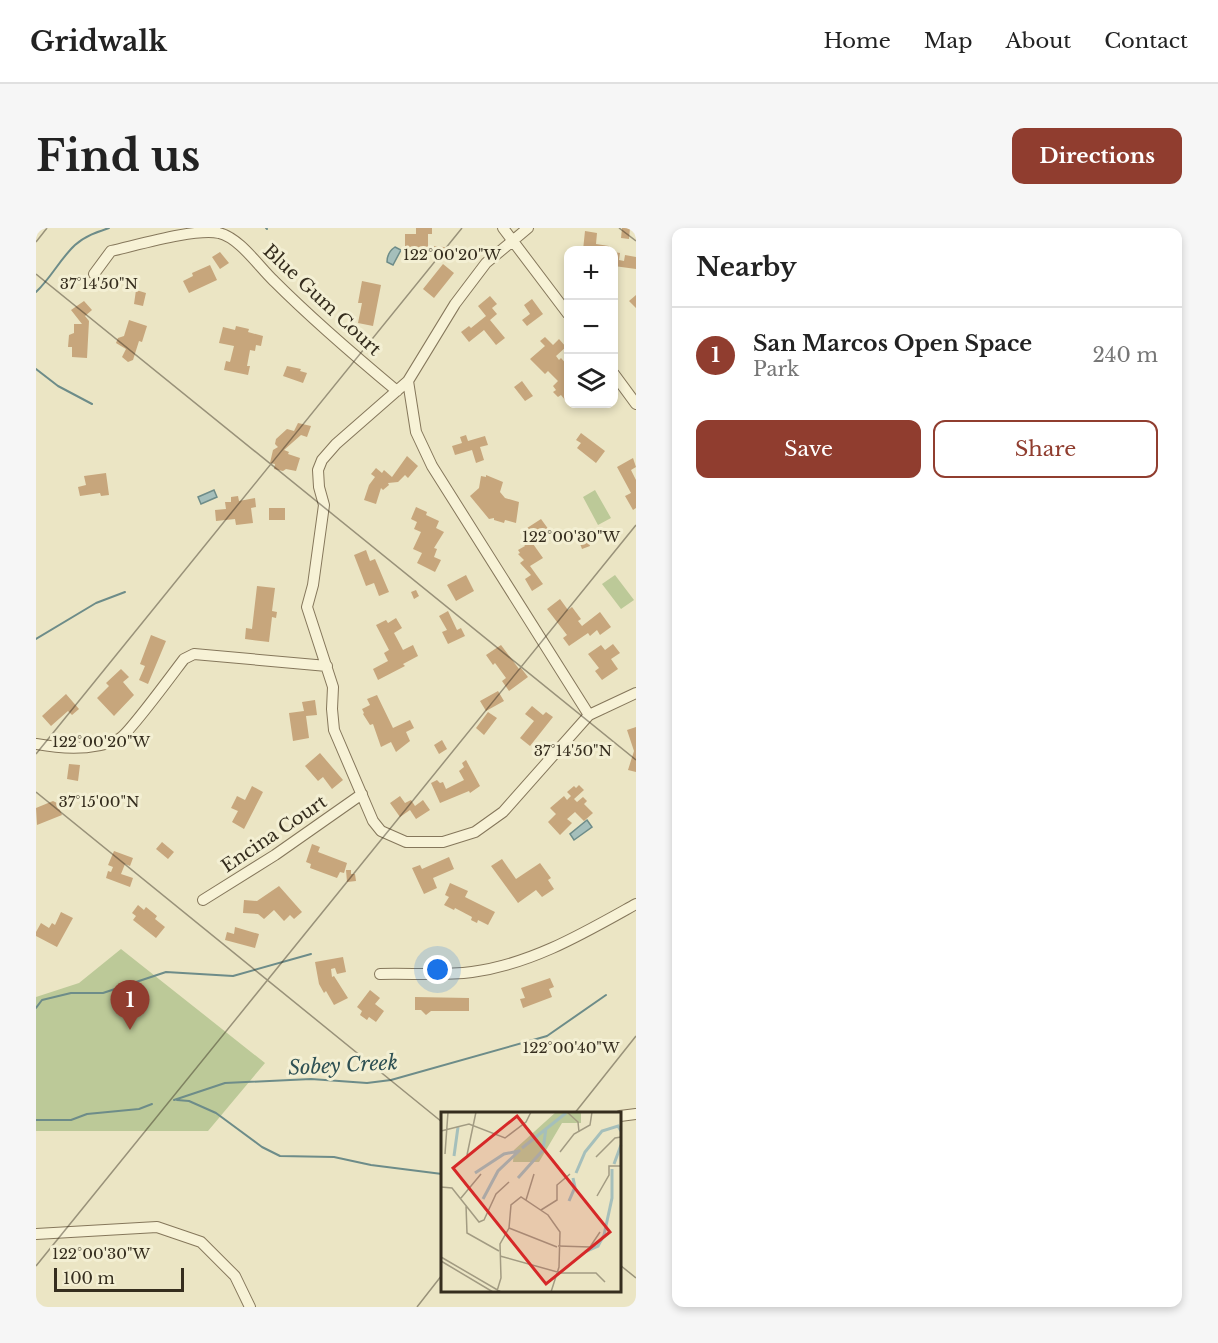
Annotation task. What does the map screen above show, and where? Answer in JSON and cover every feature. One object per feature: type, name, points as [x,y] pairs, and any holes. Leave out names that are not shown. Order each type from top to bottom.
[{"type":"street","points":[[503,228],[564,309]]},
{"type":"street","points":[[528,228],[486,263],[455,304],[408,381],[336,444],[322,460],[318,470],[319,487],[324,505],[313,585],[307,607],[333,687],[334,730],[373,821],[381,831],[406,842],[443,842],[475,832],[503,812],[589,715],[636,693]]},
{"type":"street","name":"Blue Gum Court","points":[[94,274],[111,250],[191,233],[220,233],[241,246],[299,305],[397,391]]},
{"type":"street","points":[[618,379],[636,404]]},
{"type":"street","points":[[408,381],[416,432],[432,466],[589,715]]},
{"type":"street","points":[[36,744],[89,748],[121,738],[184,659],[194,654],[327,666]]},
{"type":"street","name":"Encina Court","points":[[203,900],[275,855],[362,794]]},
{"type":"street","points":[[380,974],[471,972],[511,964],[570,942],[636,904]]},
{"type":"street","points":[[621,1116],[636,1114]]},
{"type":"street","points":[[36,1234],[157,1227],[201,1242],[235,1276],[250,1307]]},
{"type":"green space","points":[[595,490],[611,518],[598,525],[583,497]]},
{"type":"green space","points":[[615,575],[634,600],[621,609],[602,584]]},
{"type":"green space","points":[[121,949],[265,1063],[208,1131],[36,1131],[36,997],[79,983]]},
{"type":"water","points":[[395,247],[401,250],[393,265],[387,260]]},
{"type":"water","points":[[214,490],[217,497],[201,504],[198,497]]},
{"type":"water","points":[[587,820],[592,827],[574,840],[570,834]]},
{"type":"building","points":[[416,228],[432,228],[432,234],[428,234],[428,247],[424,247],[424,257],[405,257],[405,234],[416,234]]},
{"type":"building","points":[[622,228],[630,228],[629,239],[621,238]]},
{"type":"building","points":[[585,231],[597,233],[596,244],[609,246],[583,246]]},
{"type":"building","points":[[434,246],[453,248],[451,259],[433,257]]},
{"type":"building","points":[[220,252],[229,263],[220,269],[212,257]]},
{"type":"building","points":[[618,253],[620,253],[619,260],[624,261],[625,255],[636,257],[636,269],[618,267]]},
{"type":"building","points":[[443,264],[454,273],[434,298],[423,289]]},
{"type":"building","points":[[210,265],[217,280],[189,293],[183,281],[193,276],[192,273]]},
{"type":"building","points":[[362,281],[381,285],[373,326],[358,323],[362,303],[358,303]]},
{"type":"building","points":[[136,290],[146,293],[143,306],[134,304]]},
{"type":"building","points":[[636,295],[636,308],[629,301]]},
{"type":"building","points":[[490,296],[497,304],[492,308],[497,314],[490,320],[505,338],[496,345],[484,330],[469,342],[461,332],[469,326],[471,328],[486,316],[478,306]]},
{"type":"building","points":[[532,299],[543,314],[527,326],[522,320],[530,314],[524,305]]},
{"type":"building","points":[[84,301],[92,310],[85,316],[89,321],[87,358],[72,357],[72,347],[68,347],[69,335],[74,333],[74,324],[82,324],[71,310]]},
{"type":"building","points":[[129,320],[147,326],[133,360],[128,362],[122,357],[126,349],[116,343],[118,338],[124,336]]},
{"type":"building","points":[[236,326],[263,336],[261,346],[256,345],[255,351],[250,350],[248,375],[224,370],[226,361],[230,362],[234,346],[219,343],[223,327],[235,330]]},
{"type":"building","points":[[545,337],[553,345],[559,339],[564,345],[564,349],[556,356],[564,361],[564,399],[553,392],[556,390],[553,386],[558,381],[548,371],[545,374],[530,359],[545,346],[540,341]]},
{"type":"building","points":[[287,366],[307,373],[303,383],[283,376]]},
{"type":"building","points":[[522,381],[533,396],[525,401],[514,387]]},
{"type":"building","points":[[298,423],[311,426],[307,437],[301,435],[284,450],[300,458],[296,471],[274,469],[275,464],[270,463],[273,450],[278,447],[275,444],[276,439],[287,429],[294,431]]},
{"type":"building","points":[[581,433],[605,451],[596,463],[577,448],[581,443],[576,440]]},
{"type":"building","points":[[466,435],[468,441],[485,436],[488,445],[480,447],[484,460],[476,463],[472,450],[455,455],[452,446],[462,443],[460,437]]},
{"type":"building","points":[[407,456],[418,466],[408,478],[405,475],[398,482],[388,483],[389,485],[383,490],[381,488],[376,504],[364,500],[369,485],[375,477],[371,474],[376,468],[382,473],[384,470],[392,477]]},
{"type":"building","points":[[633,458],[636,467],[631,470],[636,480],[636,508],[633,510],[625,496],[631,493],[617,467]]},
{"type":"building","points":[[106,473],[109,495],[101,496],[100,493],[80,496],[78,487],[86,485],[84,476]]},
{"type":"building","points":[[486,475],[503,482],[500,492],[505,498],[519,502],[516,523],[489,519],[470,496],[479,488],[481,476],[486,477]]},
{"type":"building","points":[[238,496],[239,501],[255,498],[256,507],[251,508],[253,523],[236,525],[235,519],[216,521],[215,510],[226,509],[225,502],[231,502],[231,497]]},
{"type":"building","points":[[416,507],[439,521],[436,528],[444,532],[434,548],[437,549],[434,557],[441,560],[435,572],[417,563],[422,553],[413,549],[421,532],[414,529],[417,522],[411,519]]},
{"type":"building","points":[[269,508],[285,508],[285,520],[269,520]]},
{"type":"building","points":[[541,519],[549,530],[531,541],[543,558],[530,566],[543,584],[532,591],[525,579],[531,575],[520,563],[524,560],[518,554],[520,553],[518,550],[525,546],[523,543],[529,539],[524,530]]},
{"type":"building","points":[[587,538],[590,546],[582,549],[579,541]]},
{"type":"building","points":[[366,550],[370,561],[375,559],[389,592],[379,596],[374,583],[366,586],[354,555]]},
{"type":"building","points":[[466,575],[474,591],[456,601],[447,585]]},
{"type":"building","points":[[257,586],[275,588],[272,611],[277,612],[276,618],[272,617],[269,642],[245,639],[246,628],[252,629]]},
{"type":"building","points":[[416,590],[419,596],[414,599],[411,592]]},
{"type":"building","points":[[560,599],[568,610],[572,607],[581,619],[578,621],[582,626],[600,612],[611,627],[600,635],[597,630],[590,636],[588,633],[569,646],[563,638],[567,635],[547,609]]},
{"type":"building","points":[[448,611],[457,630],[461,628],[465,636],[448,644],[442,632],[447,630],[439,616]]},
{"type":"building","points":[[396,618],[402,628],[394,633],[403,650],[413,645],[418,656],[403,664],[405,666],[378,680],[373,669],[388,661],[384,653],[389,650],[376,625],[386,620],[388,623]]},
{"type":"building","points":[[151,635],[166,641],[148,684],[139,680],[145,666],[140,664]]},
{"type":"building","points":[[613,644],[620,653],[611,659],[618,669],[602,680],[595,671],[599,668],[588,654],[601,645],[605,650]]},
{"type":"building","points":[[501,645],[528,677],[509,691],[502,681],[506,678],[486,655]]},
{"type":"building","points":[[121,669],[129,677],[123,682],[134,695],[114,716],[97,698],[109,686],[106,683]]},
{"type":"building","points":[[498,691],[504,701],[486,711],[480,701]]},
{"type":"building","points":[[66,694],[79,709],[72,715],[68,711],[51,726],[42,716]]},
{"type":"building","points":[[377,695],[393,728],[410,720],[414,728],[406,732],[410,741],[396,752],[391,742],[381,747],[373,724],[370,725],[363,714],[362,709],[370,705],[367,699]]},
{"type":"building","points":[[315,700],[317,715],[306,716],[309,738],[293,741],[289,713],[304,711],[302,702]]},
{"type":"building","points":[[532,706],[543,715],[546,712],[553,717],[530,746],[520,738],[534,721],[525,714]]},
{"type":"building","points":[[488,712],[497,718],[484,735],[476,728]]},
{"type":"building","points":[[636,727],[636,772],[628,770],[634,751],[627,730]]},
{"type":"building","points":[[442,740],[447,749],[439,754],[434,745]]},
{"type":"building","points":[[320,753],[343,780],[332,789],[323,777],[318,781],[305,766]]},
{"type":"building","points":[[466,760],[480,786],[470,793],[469,791],[440,803],[431,783],[437,780],[440,783],[443,782],[446,789],[464,780],[459,771],[464,767],[462,763]]},
{"type":"building","points":[[69,764],[80,765],[78,781],[67,779]]},
{"type":"building","points":[[579,785],[584,790],[574,799],[577,802],[583,797],[587,801],[584,804],[593,813],[584,821],[575,812],[567,819],[572,823],[560,835],[548,822],[556,814],[550,808],[564,796],[567,800],[571,796],[567,792]]},
{"type":"building","points":[[252,786],[263,792],[244,829],[232,822],[238,811],[231,808],[237,796],[245,800]]},
{"type":"building","points":[[400,796],[405,803],[411,800],[415,806],[423,800],[430,810],[416,819],[410,810],[400,817],[390,803]]},
{"type":"building","points":[[53,801],[57,803],[62,815],[37,825],[36,808]]},
{"type":"building","points":[[162,842],[174,852],[168,859],[156,849]]},
{"type":"building","points":[[312,844],[320,847],[318,852],[347,863],[344,873],[340,872],[337,878],[310,868],[311,864],[306,862]]},
{"type":"building","points":[[114,851],[133,858],[130,866],[125,864],[121,874],[133,878],[130,887],[106,878],[108,871],[111,872],[113,867],[108,865]]},
{"type":"building","points":[[449,857],[454,869],[433,878],[437,888],[424,894],[412,868],[420,865],[422,869]]},
{"type":"building","points":[[502,859],[516,879],[540,863],[551,878],[548,880],[554,889],[542,897],[536,890],[518,903],[491,866]]},
{"type":"building","points":[[346,870],[351,870],[351,874],[355,874],[356,881],[347,882]]},
{"type":"building","points":[[450,883],[468,891],[465,897],[495,912],[488,925],[478,920],[477,923],[471,920],[472,917],[444,905],[449,897],[445,895]]},
{"type":"building","points":[[279,886],[302,912],[294,919],[290,915],[284,921],[274,910],[264,919],[258,914],[243,913],[244,900],[257,901]]},
{"type":"building","points":[[138,905],[144,910],[146,907],[165,927],[156,938],[133,920],[136,916],[132,913]]},
{"type":"building","points":[[61,912],[73,918],[57,947],[36,936],[36,932],[41,923],[49,928],[52,923],[55,925]]},
{"type":"building","points":[[235,927],[259,934],[255,948],[225,940],[227,932],[234,934]]},
{"type":"building","points":[[343,957],[346,972],[337,974],[335,968],[331,969],[332,977],[334,976],[348,998],[334,1005],[319,984],[315,962]]},
{"type":"building","points":[[550,978],[554,987],[549,989],[552,997],[523,1008],[520,999],[525,998],[521,988]]},
{"type":"building","points":[[370,990],[380,998],[375,1004],[384,1011],[376,1022],[360,1015],[362,1011],[357,1007]]},
{"type":"building","points":[[415,997],[469,998],[469,1011],[431,1011],[426,1015],[421,1010],[415,1010]]},
{"type":"waterway","points":[[36,292],[75,245],[109,228]]},
{"type":"waterway","points":[[36,369],[58,386],[92,404]]},
{"type":"waterway","points":[[36,639],[96,603],[125,592]]},
{"type":"waterway","points":[[36,1008],[42,1000],[71,993],[103,993],[166,972],[233,976],[311,954]]},
{"type":"waterway","name":"Sobey Creek","points":[[174,1100],[225,1083],[311,1079],[367,1083],[391,1080],[547,1036],[606,995]]},
{"type":"waterway","points":[[177,1100],[189,1101],[216,1113],[262,1147],[280,1156],[334,1157],[371,1165],[441,1174]]},
{"type":"waterway","name":"Sobey Creek","points":[[36,1120],[71,1120],[87,1114],[139,1109],[152,1104]]},
{"type":"place","name":"San Marcos Open Space","points":[[130,1030]]}]
